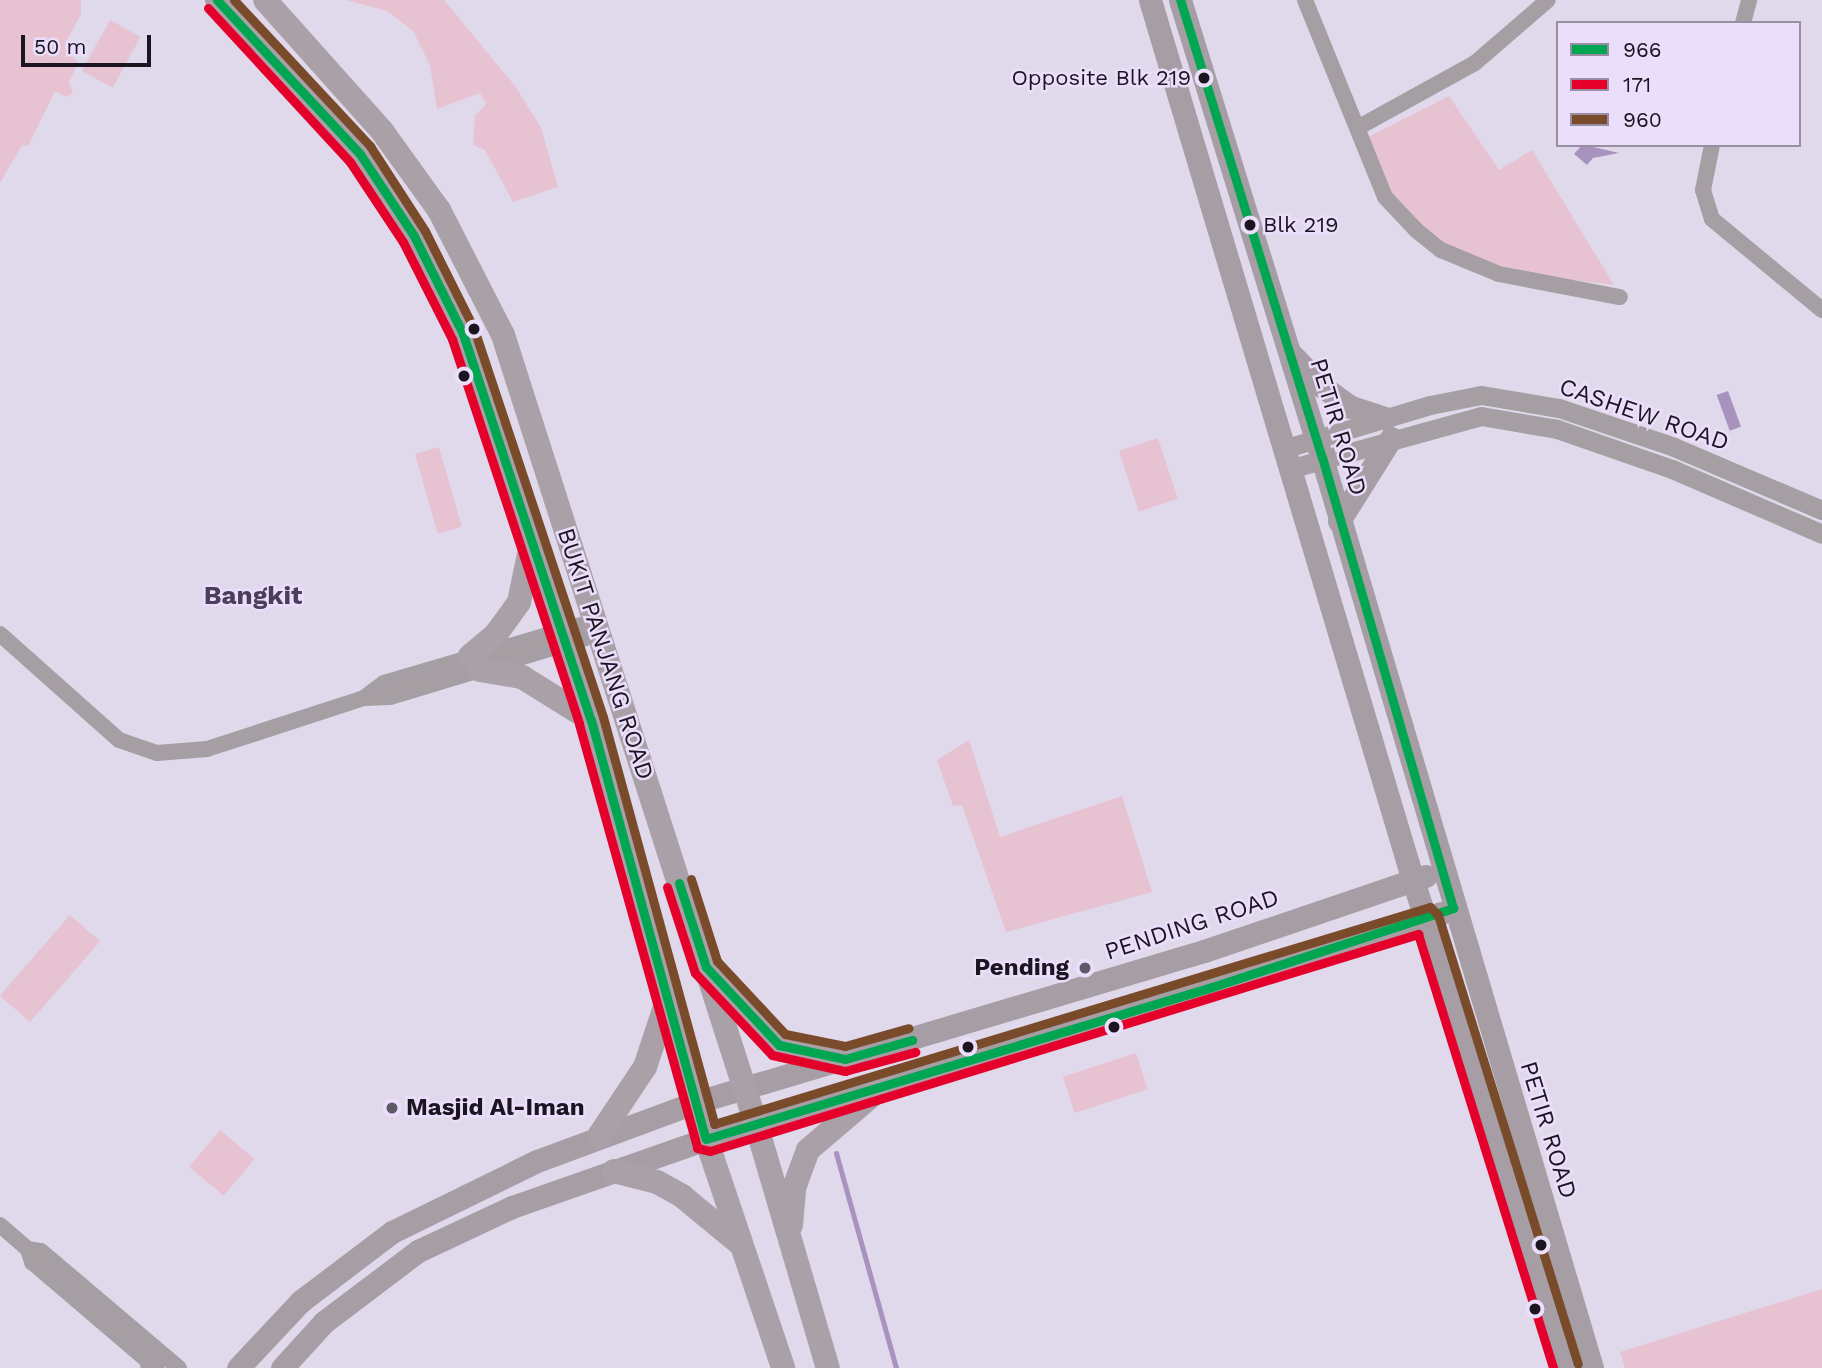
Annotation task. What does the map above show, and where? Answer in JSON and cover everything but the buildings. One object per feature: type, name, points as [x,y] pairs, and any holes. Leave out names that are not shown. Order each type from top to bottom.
[{"type":"main road","name":"BUKIT PANJANG ROAD","points":[[217,0],[360,154],[414,236],[463,334],[591,720],[642,896],[666,1002],[694,1103],[783,1368]]},
{"type":"main road","name":"BUKIT PANJANG ROAD","points":[[265,0],[382,131],[439,210],[503,335],[756,1124],[828,1368]]},
{"type":"main road","points":[[1150,0],[1227,266],[1413,881],[1566,1368]]},
{"type":"main road","name":"PETIR ROAD","points":[[1180,0],[1319,448],[1453,908],[1592,1368]]},
{"type":"main road","points":[[1227,266],[1245,274],[1260,261]]},
{"type":"main road","points":[[1287,351],[1323,387],[1388,428],[1339,521]]},
{"type":"main road","points":[[531,544],[519,603],[475,663],[522,677],[591,720]]},
{"type":"main road","points":[[1413,881],[1443,871]]},
{"type":"main road","name":"PENDING ROAD","points":[[238,1368],[301,1301],[391,1232],[489,1181],[599,1136],[694,1103],[1204,951],[1413,881]]},
{"type":"main road","points":[[282,1368],[324,1322],[418,1251],[512,1207],[706,1139],[1426,919],[1453,908]]},
{"type":"main road","points":[[706,967],[779,1045],[845,1059]]},
{"type":"main road","points":[[599,1136],[645,1067],[666,1002]]},
{"type":"main road","points":[[790,1240],[794,1188],[808,1150],[885,1084]]},
{"type":"main road","points":[[614,1171],[657,1182],[682,1196],[740,1243]]},
{"type":"street","points":[[1161,39],[1171,0]]},
{"type":"street","points":[[1305,0],[1359,127],[1385,197],[1441,250],[1499,274],[1620,297]]},
{"type":"street","points":[[1359,127],[1475,63],[1548,0]]},
{"type":"street","points":[[1744,21],[1749,0]]},
{"type":"street","points":[[1712,147],[1703,190],[1712,219],[1822,310]]},
{"type":"street","name":"CASHEW ROAD","points":[[1286,459],[1388,428],[1482,395],[1559,408],[1674,447],[1822,510]]},
{"type":"street","name":"CASHEW ROAD","points":[[1388,428],[1480,416],[1556,429],[1672,470],[1822,534]]},
{"type":"street","points":[[0,634],[119,740],[157,753],[207,749],[364,698],[384,682],[475,663],[597,628]]},
{"type":"street","points":[[0,1224],[29,1249],[41,1251],[179,1368]]},
{"type":"street","points":[[29,1249],[32,1262],[153,1367]]},
{"type":"shaded area","points":[[0,0],[81,0],[81,14],[64,46],[78,63],[69,82],[73,93],[66,97],[55,91],[28,146],[22,145],[0,183]]},
{"type":"shaded area","points":[[346,0],[444,0],[515,86],[541,128],[558,187],[513,202],[485,150],[473,145],[475,116],[486,104],[480,93],[437,109],[430,65],[413,31],[387,11]]},
{"type":"shaded area","points":[[110,20],[141,37],[112,88],[82,71]]},
{"type":"shaded area","points":[[1449,96],[1499,170],[1532,150],[1614,285],[1500,271],[1453,252],[1398,208],[1366,138]]},
{"type":"shaded area","points":[[1580,147],[1619,153],[1593,158],[1587,165],[1574,154]]},
{"type":"shaded area","points":[[1728,391],[1741,427],[1730,431],[1717,395]]},
{"type":"shaded area","points":[[1158,438],[1178,499],[1139,512],[1119,451]]},
{"type":"shaded area","points":[[439,447],[462,527],[438,534],[415,454]]},
{"type":"shaded area","points":[[969,740],[1000,837],[1122,796],[1152,892],[1006,932],[962,805],[953,806],[937,760]]},
{"type":"shaded area","points":[[70,915],[100,941],[30,1022],[0,996]]},
{"type":"shaded area","points":[[1136,1053],[1148,1089],[1075,1113],[1063,1077]]},
{"type":"shaded area","points":[[220,1130],[254,1159],[224,1196],[189,1167]]},
{"type":"shaded area","points":[[1822,1289],[1822,1368],[1625,1368],[1620,1352]]},
{"type":"waterway","points":[[836,1153],[896,1368]]},
{"type":"transit line","name":"966","points":[[217,0],[360,154],[414,236],[463,334],[591,720],[706,1139],[1212,987],[1453,908],[1322,458],[1180,0]]},
{"type":"transit line","name":"960","points":[[234,0],[370,146],[425,231],[474,329],[603,717],[714,1124],[1430,907],[1438,915],[1578,1364]]},
{"type":"transit line","name":"171","points":[[208,8],[350,162],[403,242],[452,339],[579,724],[697,1148],[710,1151],[1418,934],[1553,1368]]},
{"type":"transit line","name":"960","points":[[691,879],[717,961],[785,1034],[845,1046],[909,1028]]},
{"type":"transit line","name":"966","points":[[679,883],[706,967],[779,1045],[845,1059],[912,1040]]},
{"type":"transit line","name":"171","points":[[667,887],[695,973],[772,1055],[845,1071],[915,1052]]},
{"type":"place","name":"Opposite Blk 219","points":[[1204,78]]},
{"type":"place","name":"Blk 219","points":[[1250,225]]},
{"type":"place","name":"Pending","points":[[1085,968]]},
{"type":"place","name":"Masjid Al-Iman","points":[[392,1108]]},
{"type":"district","name":"Bangkit","points":[[253,596]]}]
